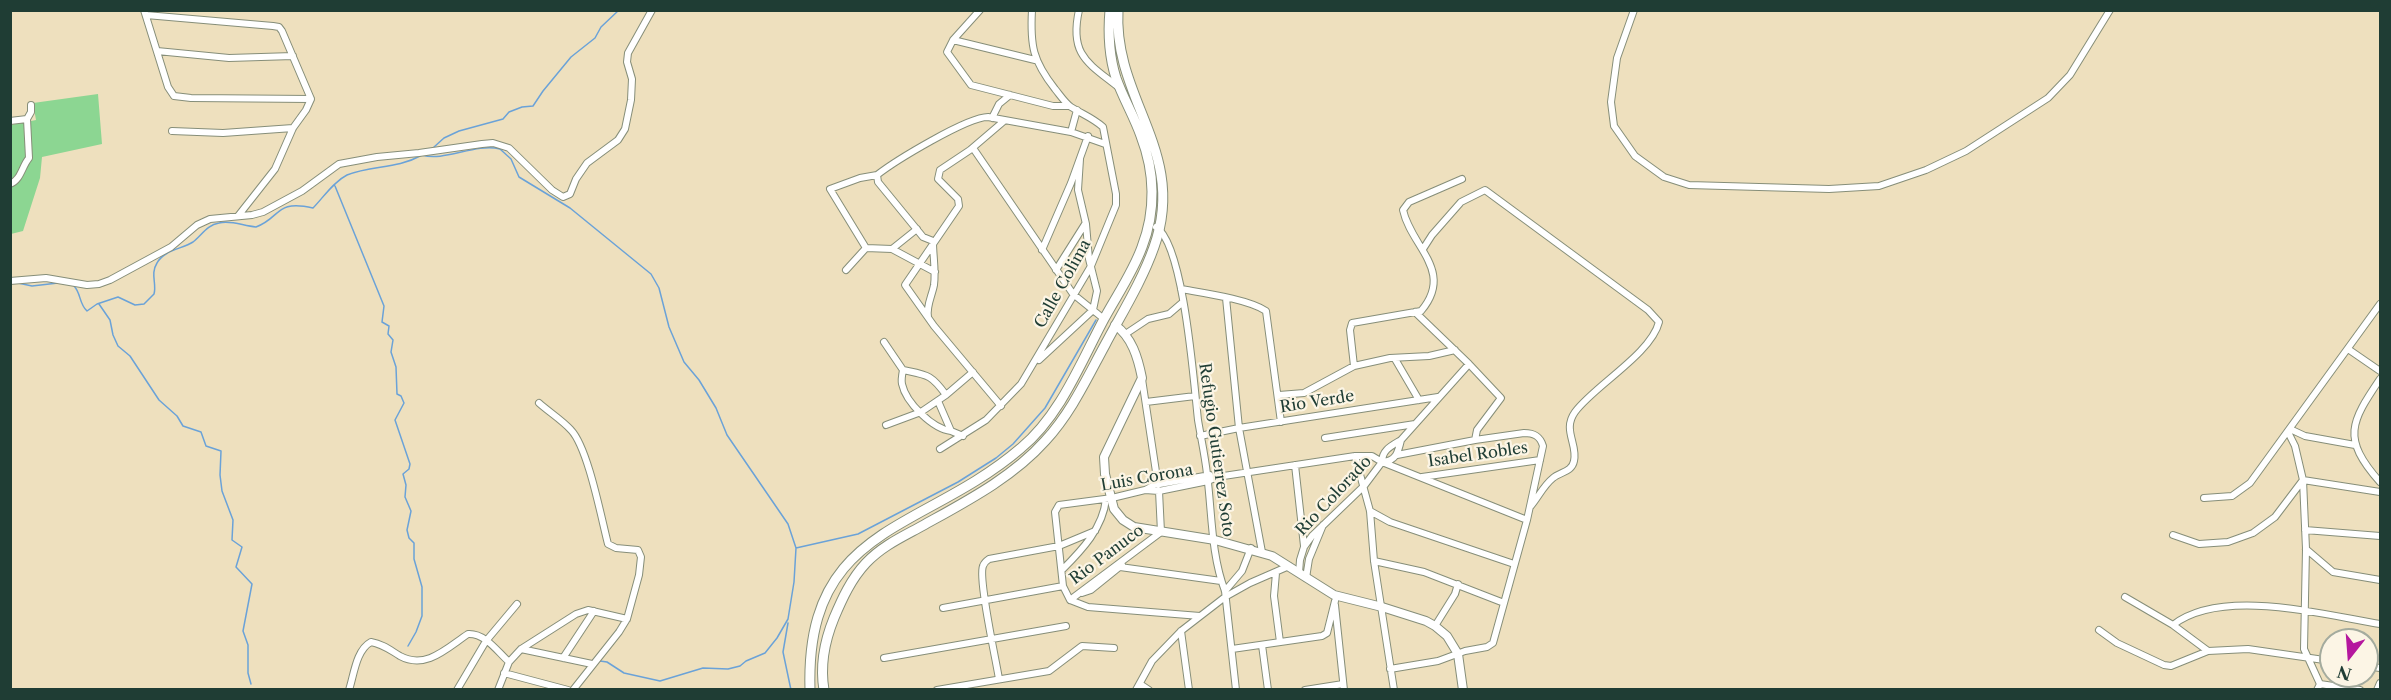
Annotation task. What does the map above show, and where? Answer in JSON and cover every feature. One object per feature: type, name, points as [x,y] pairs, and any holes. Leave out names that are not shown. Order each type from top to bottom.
[{"type":"main road","points":[[810,690],[810,654],[817,617],[846,563],[865,545],[990,472],[1023,447],[1048,419],[1142,248],[1149,223],[1152,185],[1148,156],[1116,76],[1108,35],[1110,10]]},
{"type":"main road","points":[[824,690],[823,664],[831,625],[842,601],[865,564],[895,540],[997,483],[1046,441],[1073,403],[1144,270],[1160,229],[1164,204],[1157,152],[1123,66],[1118,45],[1118,10]]},
{"type":"street","points":[[10,280],[46,278],[87,285],[99,284],[151,260],[197,225],[210,219],[262,212],[296,195],[339,164],[377,157],[493,143],[509,148],[552,190],[563,196],[570,194],[576,179],[587,163],[618,140],[626,129],[632,79],[627,62],[628,53],[652,10]]},
{"type":"street","points":[[980,10],[954,40],[948,54],[971,85],[1053,106],[1069,106]]},
{"type":"street","name":"Calle Colima","points":[[940,450],[963,436],[1001,406],[1021,384],[1091,266],[1116,205],[1116,194],[1103,127],[1069,106],[1035,60],[1031,32],[1032,10]]},
{"type":"street","points":[[1079,10],[1076,26],[1077,43],[1084,60],[1121,89]]},
{"type":"street","points":[[1634,10],[1617,58],[1611,102],[1614,126],[1635,156],[1664,177],[1689,185],[1830,189],[1879,186],[1926,170],[1966,151],[2048,98],[2070,75],[2110,10]]},
{"type":"street","points":[[238,217],[275,169],[293,128],[311,99],[293,56],[279,27],[145,13],[168,87],[174,96],[179,98],[311,99]]},
{"type":"street","points":[[954,40],[1035,60]]},
{"type":"street","points":[[157,51],[229,58],[293,56]]},
{"type":"street","points":[[992,118],[999,104],[1010,95]]},
{"type":"street","points":[[10,184],[20,176],[22,166],[29,158],[27,119],[31,112],[31,105]]},
{"type":"street","points":[[1071,132],[1077,110]]},
{"type":"street","points":[[866,248],[830,189],[860,178],[877,175],[960,125],[979,117],[992,118],[1071,132],[1088,136],[1105,144]]},
{"type":"street","points":[[10,122],[27,119]]},
{"type":"street","points":[[1001,406],[928,318],[905,285],[960,202],[938,179],[938,173],[973,148],[1004,121]]},
{"type":"street","points":[[172,131],[223,133],[293,128]]},
{"type":"street","points":[[1042,250],[1088,136]]},
{"type":"street","points":[[973,148],[1073,294],[1104,319]]},
{"type":"street","points":[[1032,366],[1093,310],[1097,291],[1078,190],[1080,159]]},
{"type":"street","points":[[877,175],[877,180],[923,237],[933,241]]},
{"type":"street","points":[[1354,366],[1350,330],[1352,323],[1421,311],[1434,291],[1431,262],[1406,222],[1403,210],[1409,202],[1462,179]]},
{"type":"street","points":[[1423,249],[1432,235],[1461,202],[1485,190],[1648,310],[1659,322],[1657,330],[1633,358],[1574,414],[1569,431],[1574,457],[1572,465],[1567,471],[1554,477],[1530,507]]},
{"type":"street","points":[[1149,223],[1160,229]]},
{"type":"street","points":[[1056,270],[1086,224]]},
{"type":"street","points":[[892,249],[917,229]]},
{"type":"street","name":"Refugio Gutierrez Soto","points":[[1160,229],[1166,237],[1175,262],[1184,302],[1200,436],[1208,478],[1221,581],[1225,594],[1236,690]]},
{"type":"street","points":[[928,318],[927,310],[935,272],[933,241]]},
{"type":"street","points":[[846,270],[866,248],[892,249],[935,272]]},
{"type":"street","points":[[1181,289],[1226,298],[1263,309],[1267,315],[1281,422]]},
{"type":"street","points":[[1226,298],[1239,428],[1262,552]]},
{"type":"street","points":[[1127,333],[1148,319],[1168,314],[1184,302]]},
{"type":"street","points":[[2204,498],[2232,496],[2250,483],[2380,304]]},
{"type":"street","points":[[1416,312],[1469,363],[1501,398],[1477,430],[1475,440]]},
{"type":"street","points":[[1115,325],[1127,333],[1139,364],[1159,488],[1161,532]]},
{"type":"street","points":[[884,342],[903,370],[901,382],[907,398],[929,422],[963,436]]},
{"type":"street","points":[[2348,349],[2380,371]]},
{"type":"street","points":[[1279,395],[1304,393],[1354,366],[1455,350]]},
{"type":"street","points":[[1395,359],[1419,400]]},
{"type":"street","name":"Rio Colorado","points":[[1302,576],[1300,560],[1304,547],[1323,525],[1364,486],[1382,462],[1390,462],[1397,455],[1401,440],[1469,363]]},
{"type":"street","points":[[903,370],[927,374],[934,379],[946,395]]},
{"type":"street","points":[[886,425],[921,412],[973,372]]},
{"type":"street","points":[[1142,378],[1104,457],[1109,499],[1123,520],[1134,527],[1215,540],[1262,552],[1288,566],[1334,598],[1382,607],[1426,621],[1447,636],[1458,654],[1463,690]]},
{"type":"street","points":[[2380,379],[2359,411],[2355,422],[2355,445],[2369,470],[2380,482]]},
{"type":"street","points":[[1146,402],[1195,396]]},
{"type":"street","name":"Rio Verde","points":[[1200,436],[1438,397]]},
{"type":"street","points":[[938,401],[951,431]]},
{"type":"street","points":[[539,403],[572,430],[579,444],[591,476],[608,544],[616,548],[635,549],[641,556],[639,575],[627,619],[573,690]]},
{"type":"street","points":[[1325,438],[1416,424]]},
{"type":"street","points":[[2289,430],[2305,436],[2355,445]]},
{"type":"street","points":[[2289,430],[2303,480],[2306,549],[2304,649],[2318,687],[2360,690]]},
{"type":"street","points":[[1390,669],[1438,661],[1487,647],[1493,643],[1527,520],[1543,446],[1541,439],[1532,433],[1524,433],[1397,455]]},
{"type":"street","points":[[1382,462],[1382,455],[1389,447],[1401,440]]},
{"type":"street","points":[[1023,447],[1031,455]]},
{"type":"street","points":[[1355,456],[1370,512],[1374,561],[1394,690]]},
{"type":"street","name":"Luis Corona","points":[[1059,546],[1055,512],[1059,505],[1109,499],[1208,478],[1355,456],[1372,456],[1527,520]]},
{"type":"street","name":"Isabel Robles","points":[[1420,477],[1540,460]]},
{"type":"street","points":[[1295,465],[1304,547]]},
{"type":"street","points":[[2303,480],[2380,492]]},
{"type":"street","points":[[2173,535],[2199,544],[2228,542],[2253,533],[2275,517],[2303,480]]},
{"type":"street","points":[[1062,570],[1095,531],[1105,515],[1109,499]]},
{"type":"street","points":[[1370,512],[1390,522],[1514,564]]},
{"type":"street","points":[[1302,576],[1323,525]]},
{"type":"street","points":[[2305,530],[2380,536]]},
{"type":"street","points":[[999,679],[986,601],[982,569],[984,564],[989,559],[1059,546],[1095,531]]},
{"type":"street","name":"Rio Panuco","points":[[1070,600],[1161,532]]},
{"type":"street","points":[[1080,592],[1088,592],[1120,567],[1141,545]]},
{"type":"street","points":[[1059,546],[1063,586],[1070,600],[1088,608],[1200,616]]},
{"type":"street","points":[[1149,690],[1138,687],[1152,661],[1181,631],[1225,594],[1242,571],[1251,549]]},
{"type":"street","points":[[2306,549],[2333,572],[2380,580]]},
{"type":"street","points":[[1374,561],[1424,572],[1504,603]]},
{"type":"street","points":[[1225,594],[1288,566]]},
{"type":"street","points":[[1120,567],[1221,581]]},
{"type":"street","points":[[1276,573],[1274,596],[1280,642]]},
{"type":"street","points":[[1435,626],[1455,594],[1458,584]]},
{"type":"street","points":[[943,608],[1063,586]]},
{"type":"street","points":[[2124,597],[2173,625],[2208,651]]},
{"type":"street","points":[[1232,649],[1322,636],[1327,633],[1334,598]]},
{"type":"street","points":[[1305,690],[1344,687],[1334,598]]},
{"type":"street","points":[[457,690],[486,641],[517,604]]},
{"type":"street","points":[[2173,625],[2195,612],[2236,605],[2304,610],[2380,624]]},
{"type":"street","points":[[498,690],[509,662],[521,649],[576,614],[588,610],[627,619]]},
{"type":"street","points":[[563,658],[594,611]]},
{"type":"street","points":[[884,658],[1066,626]]},
{"type":"street","points":[[2099,630],[2117,643],[2164,665],[2171,666],[2208,651],[2248,649],[2319,658]]},
{"type":"street","points":[[1181,631],[1189,690]]},
{"type":"street","points":[[349,690],[361,652],[365,645],[371,642],[386,646],[401,656],[419,661],[433,657],[468,634],[477,635],[509,662]]},
{"type":"street","points":[[1262,645],[1268,690]]},
{"type":"street","points":[[937,690],[1049,671],[1082,646],[1114,648]]},
{"type":"street","points":[[521,649],[592,664]]},
{"type":"street","points":[[504,674],[568,690]]},
{"type":"street","points":[[2377,690],[2380,683]]},
{"type":"green space","points":[[98,94],[102,144],[42,157],[40,178],[23,231],[11,234],[11,125],[36,120],[33,103]]},
{"type":"waterway","points":[[434,147],[444,138],[459,131],[503,119],[509,112],[533,106],[571,57],[595,38],[601,27],[619,10]]},
{"type":"waterway","points":[[422,155],[431,157],[480,148],[500,149],[511,159],[519,177],[570,208],[651,274],[659,288],[669,327],[684,362],[699,380],[716,408],[727,435],[788,524],[796,548],[794,582],[788,619],[765,653],[740,666],[728,669],[703,668],[660,681],[624,673],[607,662],[600,661]]},
{"type":"waterway","points":[[74,286],[87,311],[97,304],[118,297],[135,305],[144,304],[154,294],[154,271],[160,259],[169,252],[193,242],[211,226],[228,222],[256,227],[285,208],[292,206],[313,208],[333,186],[347,175],[402,163],[420,156]]},
{"type":"waterway","points":[[335,186],[384,306],[382,322],[389,326],[388,334],[393,340],[391,352],[396,367],[397,394],[401,396],[404,403],[395,420],[410,464],[409,469],[403,474],[406,485],[405,497],[411,511],[407,530],[409,538],[414,543],[414,559],[422,587],[422,616],[408,646]]},
{"type":"waterway","points":[[18,283],[32,286],[58,283]]},
{"type":"waterway","points":[[99,304],[110,320],[118,346],[130,356],[159,400],[177,416],[183,426],[201,432],[206,446],[221,451],[220,475],[222,491],[233,520],[232,540],[242,547],[236,567],[252,584],[243,631],[248,645],[248,673],[251,684]]},
{"type":"waterway","points":[[796,548],[858,534],[958,482],[996,458],[1013,444],[1045,408],[1096,320]]},
{"type":"waterway","points":[[788,623],[783,652],[791,690]]}]
